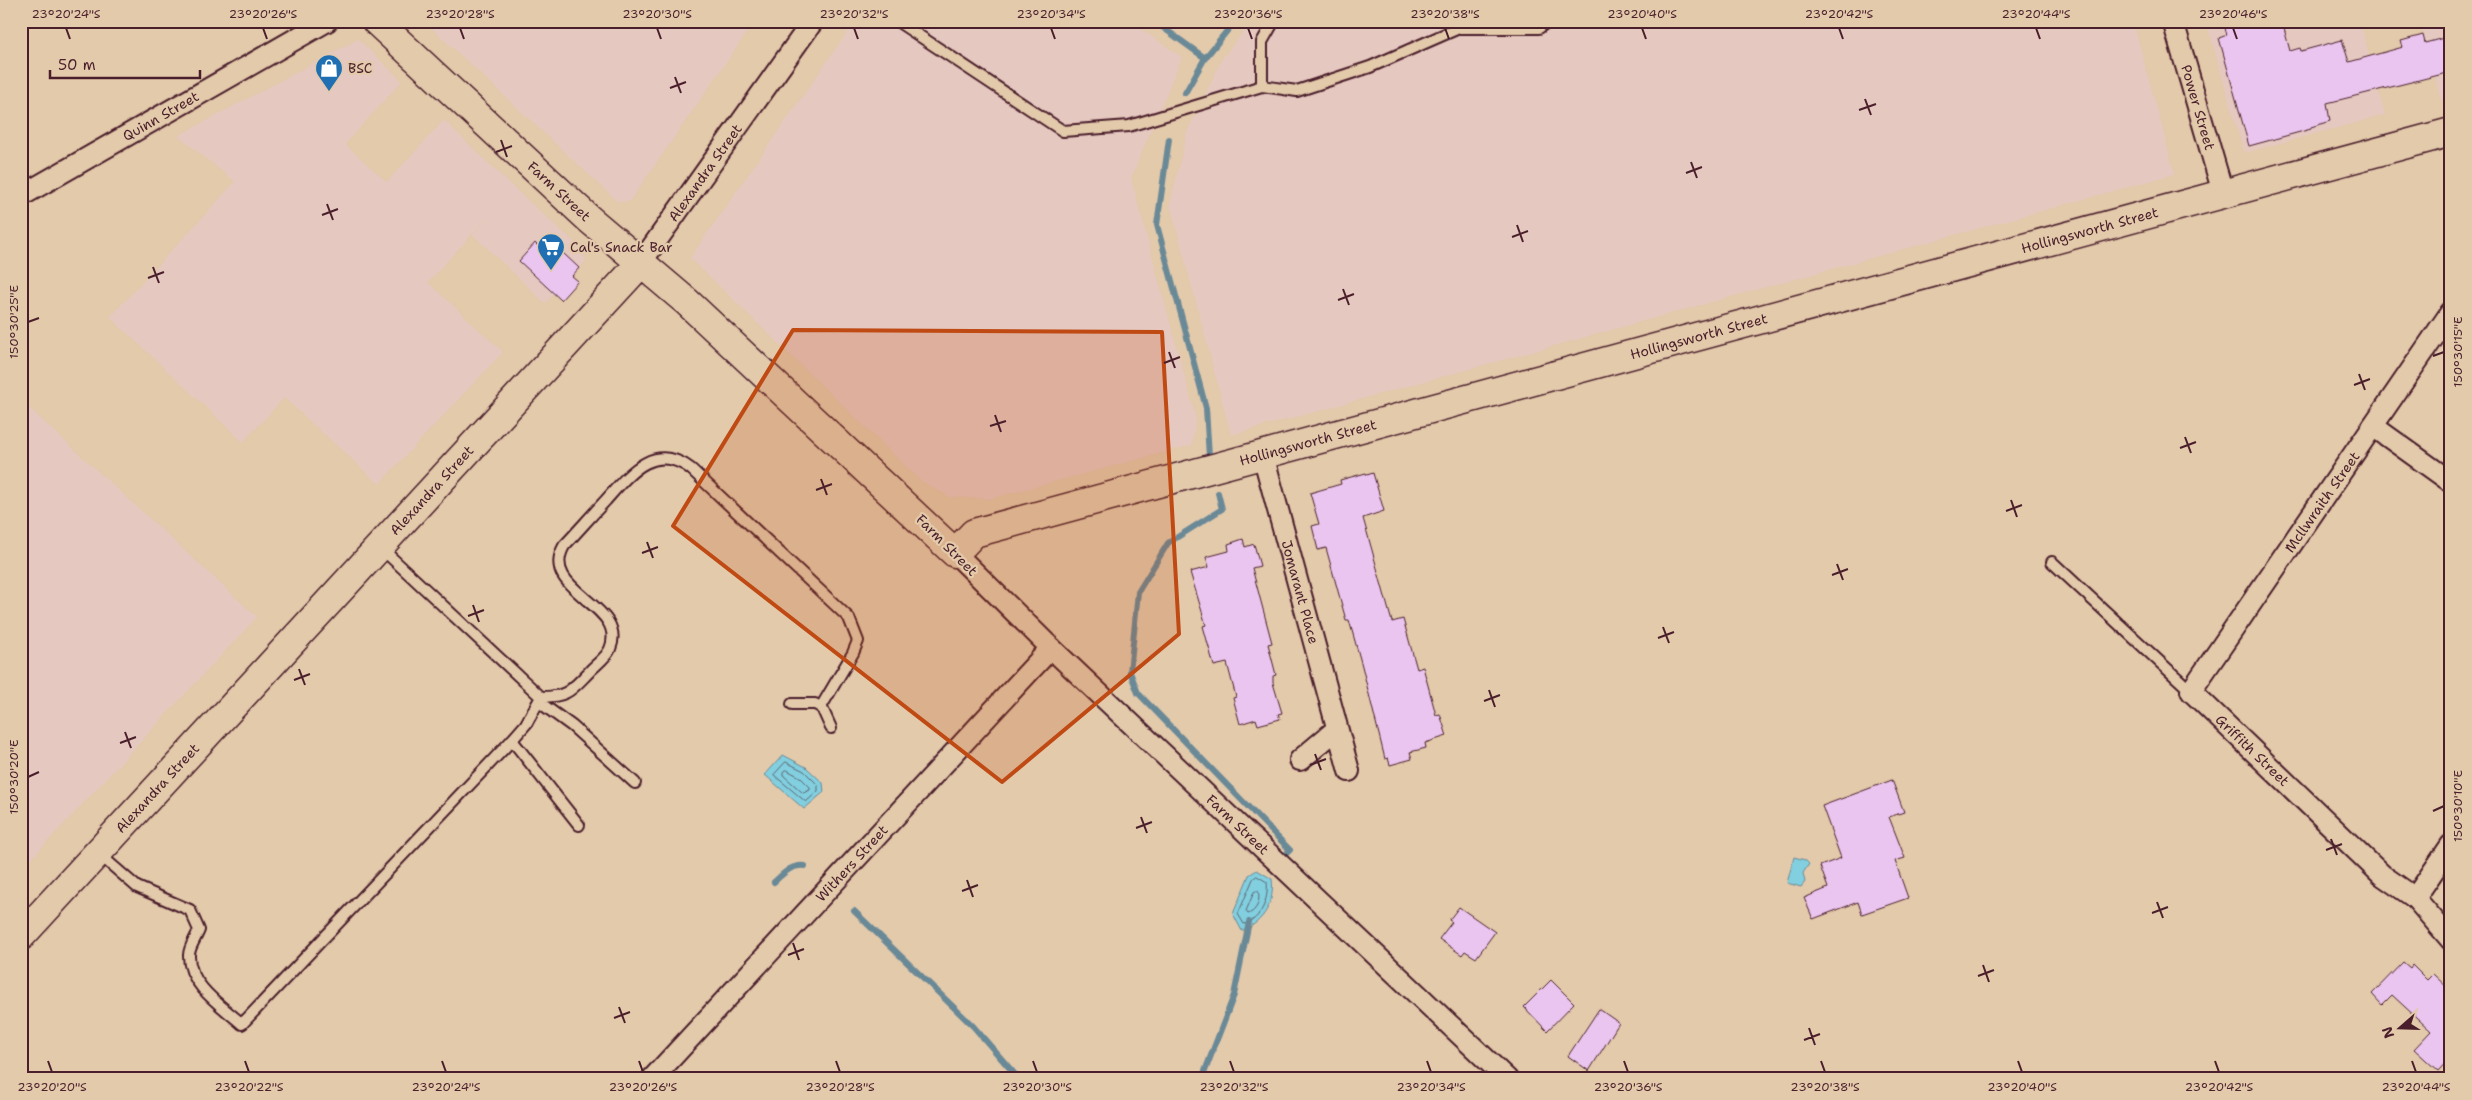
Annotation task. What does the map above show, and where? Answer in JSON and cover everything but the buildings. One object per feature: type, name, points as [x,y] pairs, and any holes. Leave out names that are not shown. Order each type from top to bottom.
[{"type":"street","name":"Quinn Street","points":[[21,196],[327,21]]},
{"type":"street","name":"Alexandra Street","points":[[21,936],[640,264],[813,21]]},
{"type":"street","name":"Power Street","points":[[2173,21],[2223,194]]},
{"type":"street","name":"Farm Street","points":[[385,24],[640,264],[688,302],[955,553],[1051,648],[1507,1079]]},
{"type":"street","name":"Hollingsworth Street","points":[[955,553],[974,532],[2451,132]]},
{"type":"street","name":"Mcllwraith Street","points":[[2192,691],[2451,312]]},
{"type":"street","points":[[2373,426],[2451,482]]},
{"type":"street","name":"Jomarant Place","points":[[1263,455],[1349,772]]},
{"type":"street","name":"Withers Street","points":[[652,1079],[1051,648]]},
{"type":"street","name":"Griffith Street","points":[[2192,691],[2382,875],[2414,898],[2451,940]]},
{"type":"street","points":[[1300,760],[1337,729]]},
{"type":"street","points":[[2414,898],[2451,845]]},
{"type":"lane","points":[[897,21],[1063,131],[1129,126],[1262,86],[1297,92],[1370,67],[1459,28],[1539,28],[1548,21]]},
{"type":"lane","points":[[1262,86],[1262,42],[1274,21]]},
{"type":"lane","points":[[540,699],[559,697],[572,689],[609,651],[614,637],[608,620],[566,581],[558,564],[558,556],[564,546],[633,470],[650,460],[668,458],[680,460],[691,469],[849,618],[858,641],[853,653],[821,707]]},
{"type":"lane","points":[[380,548],[540,699],[635,784]]},
{"type":"lane","name":"Griffith Street","points":[[2052,562],[2192,691]]},
{"type":"lane","points":[[99,853],[137,887],[190,910],[199,930],[189,955],[190,967],[195,979],[213,999],[242,1024],[512,740],[526,724],[540,699]]},
{"type":"lane","points":[[792,704],[815,704],[821,707],[831,728]]},
{"type":"lane","points":[[512,740],[579,825]]},
{"type":"highlighted area","points":[[793,330],[1162,332],[1179,634],[1002,782],[673,526]]},
{"type":"shaded area","points":[[424,21],[755,21],[630,201],[618,202]]},
{"type":"shaded area","points":[[855,21],[1129,21],[1182,57],[1131,178],[1196,418],[1192,445],[989,499],[950,497],[921,481],[690,258]]},
{"type":"shaded area","points":[[1252,21],[2133,21],[2175,174],[1231,435],[1170,204],[1187,132],[1223,57]]},
{"type":"shaded area","points":[[2206,21],[2360,21],[2385,115],[2244,153]]},
{"type":"shaded area","points":[[2420,21],[2451,21],[2451,97],[2441,100]]},
{"type":"shaded area","points":[[358,39],[402,81],[345,144],[387,182],[444,120],[514,188],[581,248],[586,261],[545,303],[473,235],[489,216],[428,282],[503,352],[379,484],[284,398],[243,442],[110,317],[235,182],[178,136]]},
{"type":"shaded area","points":[[29,408],[257,617],[21,870],[21,416]]},
{"type":"water","points":[[783,755],[806,767],[823,783],[824,792],[804,809],[765,775]]},
{"type":"water","points":[[1794,857],[1805,860],[1809,864],[1803,873],[1805,882],[1801,887],[1787,883]]},
{"type":"water","points":[[1257,870],[1272,879],[1272,896],[1262,917],[1242,931],[1233,914],[1249,875]]},
{"type":"waterway","points":[[1154,21],[1205,58]]},
{"type":"waterway","points":[[1185,93],[1205,58],[1235,21]]},
{"type":"waterway","points":[[1169,139],[1157,225],[1206,408],[1209,457]]},
{"type":"waterway","points":[[1218,493],[1222,509],[1168,543],[1138,592],[1130,672],[1138,693],[1290,850],[1287,853]]},
{"type":"waterway","points":[[774,882],[792,868],[805,866]]},
{"type":"waterway","points":[[854,911],[973,1026],[1019,1079]]},
{"type":"waterway","points":[[1202,1079],[1234,995],[1249,922]]},
{"type":"place","name":"BSC","points":[[329,92]]},
{"type":"place","name":"Cal's Snack Bar","points":[[551,271]]}]
